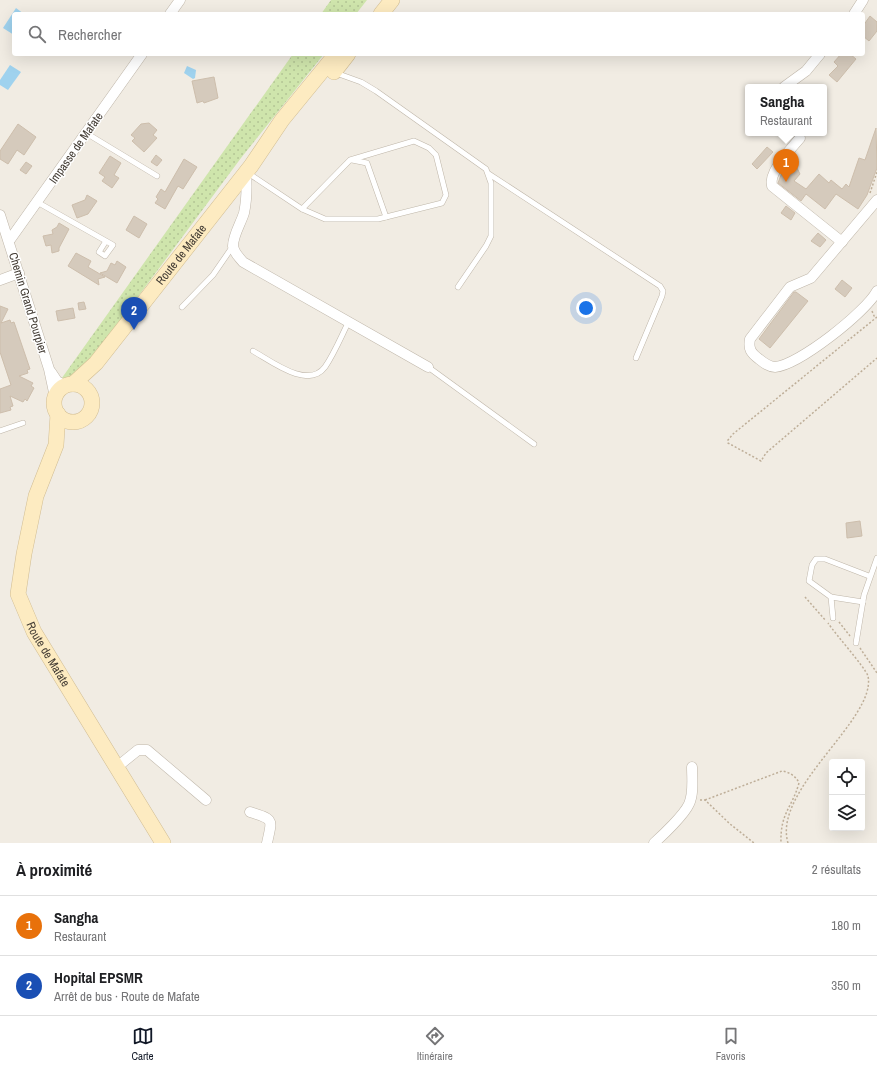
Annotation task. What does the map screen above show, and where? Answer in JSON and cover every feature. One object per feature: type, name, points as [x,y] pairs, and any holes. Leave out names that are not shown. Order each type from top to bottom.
[{"type":"main road","points":[[371,12],[380,0]]},
{"type":"main road","points":[[382,12],[392,0]]},
{"type":"main road","name":"Route de Mafate","points":[[69,385],[96,363],[248,169],[294,122],[329,70],[335,56]]},
{"type":"main road","name":"Route de Mafate","points":[[329,70],[346,56]]},
{"type":"main road","name":"Route de Mafate","points":[[90,396],[91,380],[96,363]]},
{"type":"main road","points":[[69,385],[84,387],[90,396],[91,401],[89,411],[86,416],[77,421],[67,421],[58,414],[54,406],[55,397],[59,390],[69,385]]},
{"type":"main road","name":"Route de Mafate","points":[[58,414],[56,445],[36,496],[24,554],[18,594],[34,632],[163,843]]},
{"type":"main road","name":"Route de Mafate","points":[[56,445],[77,421]]},
{"type":"street","points":[[171,12],[180,0]]},
{"type":"street","points":[[855,12],[863,0]]},
{"type":"street","name":"Impasse de Mafate","points":[[9,241],[141,56]]},
{"type":"street","points":[[788,84],[806,71],[818,56]]},
{"type":"street","points":[[800,138],[774,172],[771,182],[772,186],[842,242]]},
{"type":"street","points":[[248,169],[247,194],[244,212],[233,246],[235,253],[243,262],[348,323],[428,367]]},
{"type":"street","points":[[877,200],[811,278],[790,287],[750,339],[749,347],[751,353],[764,363],[775,367],[787,364],[805,355],[864,308],[877,291]]},
{"type":"street","name":"Chemin Grand Pourpier","points":[[0,215],[49,369],[55,397]]},
{"type":"street","points":[[0,280],[19,273]]},
{"type":"street","name":"Chemin Grand Pourpier","points":[[49,369],[57,380],[69,385]]},
{"type":"street","points":[[117,767],[138,750],[147,750],[206,800]]},
{"type":"street","points":[[654,843],[667,831],[689,805],[692,767]]},
{"type":"street","points":[[250,812],[266,817],[270,822],[271,827],[266,843]]},
{"type":"lane","points":[[329,70],[361,82],[376,91],[486,169],[489,174],[491,183],[491,236],[486,246],[458,287]]},
{"type":"lane","points":[[86,133],[157,176]]},
{"type":"lane","points":[[248,169],[302,209],[325,219],[378,219],[442,203],[446,195],[436,155],[429,148],[414,141],[350,160],[302,209]]},
{"type":"lane","points":[[350,160],[367,163],[386,217]]},
{"type":"lane","points":[[489,174],[660,286],[663,291],[662,296],[636,358]]},
{"type":"lane","points":[[37,202],[106,241]]},
{"type":"lane","points":[[182,307],[213,275],[233,246]]},
{"type":"lane","points":[[253,351],[295,375],[314,375],[325,367],[348,323]]},
{"type":"lane","points":[[428,367],[534,444]]},
{"type":"lane","points":[[0,431],[23,423]]},
{"type":"lane","points":[[863,602],[831,597],[809,581],[812,565],[816,559],[825,558],[869,576]]},
{"type":"lane","points":[[856,643],[869,576],[877,558]]},
{"type":"lane","points":[[831,597],[833,618]]},
{"type":"path","points":[[877,317],[733,434],[728,443],[761,461],[766,453],[877,358]]},
{"type":"path","points":[[788,843],[787,821],[799,795],[855,719],[867,698],[868,675],[828,623],[805,597]]},
{"type":"path","points":[[828,623],[833,618],[856,643],[877,673]]},
{"type":"path","points":[[690,799],[705,800],[782,771],[787,772],[793,775],[798,784],[796,791],[785,811],[780,828],[781,843]]},
{"type":"path","points":[[705,800],[730,824],[754,843]]},
{"type":"green space","points":[[331,0],[367,0],[358,12],[322,12]]},
{"type":"green space","points":[[292,56],[322,56],[241,158],[85,368],[71,378],[59,382]]},
{"type":"water","points":[[16,8],[21,12],[13,12]]},
{"type":"water","points":[[12,14],[12,34],[3,28]]},
{"type":"water","points":[[10,65],[21,72],[8,90],[0,85],[0,80]]},
{"type":"water","points":[[187,66],[196,70],[195,78],[193,79],[184,73]]},
{"type":"building","points":[[870,16],[877,22],[877,31],[869,41],[865,38],[865,23]]},
{"type":"building","points":[[839,56],[852,56],[856,59],[837,82],[829,75],[838,66],[834,62]]},
{"type":"building","points":[[214,77],[218,98],[204,103],[203,101],[197,103],[192,81]]},
{"type":"building","points":[[149,123],[157,130],[153,135],[157,138],[144,152],[132,141],[135,138],[131,135],[141,124]]},
{"type":"building","points":[[18,124],[36,137],[24,155],[17,150],[8,164],[0,159],[0,151]]},
{"type":"building","points":[[876,128],[877,168],[867,195],[858,209],[836,194],[825,209],[806,194],[801,201],[778,183],[783,170],[787,170],[787,167],[794,162],[800,174],[794,181],[806,189],[819,174],[829,183],[831,180],[842,189],[846,184],[849,187],[859,158],[865,160]]},
{"type":"building","points":[[767,147],[773,152],[757,169],[752,164]]},
{"type":"building","points":[[156,155],[162,160],[157,166],[151,162]]},
{"type":"building","points":[[110,156],[121,163],[114,175],[119,178],[112,188],[102,181],[105,177],[99,173]]},
{"type":"building","points":[[184,159],[197,167],[183,189],[178,186],[165,209],[155,203],[158,199],[156,197],[161,189],[165,192]]},
{"type":"building","points":[[26,162],[32,166],[26,174],[20,170]]},
{"type":"building","points":[[87,195],[97,201],[88,214],[77,218],[72,205],[85,200]]},
{"type":"building","points":[[786,206],[795,213],[791,220],[781,213]]},
{"type":"building","points":[[134,216],[147,224],[139,238],[126,230]]},
{"type":"building","points":[[59,223],[69,229],[59,248],[59,251],[52,253],[51,245],[46,246],[43,236],[53,234],[52,230],[57,227]]},
{"type":"building","points":[[818,233],[826,240],[820,247],[811,241]]},
{"type":"building","points":[[76,253],[91,261],[88,267],[105,277],[98,279],[99,285],[68,266]]},
{"type":"building","points":[[117,261],[126,267],[117,283],[100,273],[107,271],[111,263],[115,265]]},
{"type":"building","points":[[842,280],[852,288],[845,297],[835,289]]},
{"type":"building","points":[[794,292],[808,301],[770,348],[759,339]]},
{"type":"building","points":[[84,302],[86,309],[79,310],[78,303]]},
{"type":"building","points":[[0,306],[8,309],[1,323],[10,320],[11,323],[14,322],[30,369],[27,370],[28,373],[19,376],[33,383],[31,386],[34,388],[27,401],[25,399],[23,402],[10,396],[13,406],[10,407],[11,410],[0,413],[0,389],[11,385],[0,352]]},
{"type":"building","points":[[73,308],[75,318],[58,321],[56,311]]},
{"type":"building","points":[[860,521],[862,536],[847,538],[846,523]]},
{"type":"place","name":"Sangha","points":[[786,182]]},
{"type":"place","name":"Hopital EPSMR","points":[[134,330]]}]
